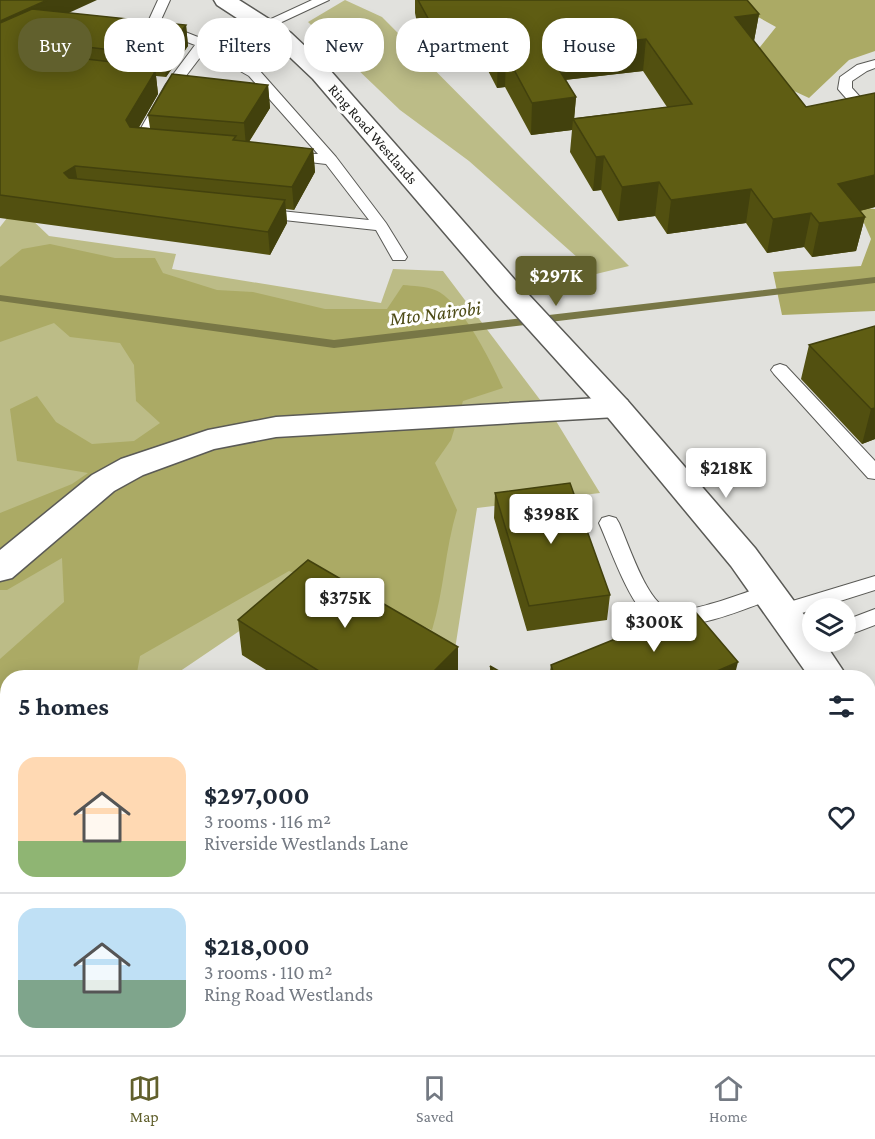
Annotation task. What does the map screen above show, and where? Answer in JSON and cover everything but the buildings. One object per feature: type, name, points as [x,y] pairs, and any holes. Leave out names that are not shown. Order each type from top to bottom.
[{"type":"main road","name":"Ring Road Westlands","points":[[225,0],[253,18]]},
{"type":"main road","name":"Ring Road Westlands","points":[[292,47],[321,74],[505,286],[616,407]]},
{"type":"main road","points":[[0,569],[103,483],[132,467],[208,440],[276,427],[616,407],[802,632]]},
{"type":"main road","points":[[816,652],[826,670]]},
{"type":"lane","points":[[164,0],[153,24],[197,42]]},
{"type":"lane","points":[[281,18],[323,0]]},
{"type":"lane","points":[[161,146],[139,144],[173,84],[197,52]]},
{"type":"lane","points":[[875,64],[862,68],[845,80],[845,89],[865,111],[875,115]]},
{"type":"lane","points":[[252,72],[331,160],[381,226],[399,256]]},
{"type":"lane","points":[[251,94],[273,97]]},
{"type":"lane","points":[[274,155],[331,160]]},
{"type":"lane","points":[[242,212],[381,226]]},
{"type":"lane","points":[[780,370],[875,473]]},
{"type":"lane","points":[[609,523],[646,600],[658,615],[666,618],[684,618],[875,583]]},
{"type":"lane","points":[[856,624],[875,617]]},
{"type":"green space","points":[[345,0],[383,18],[315,18]]},
{"type":"green space","points":[[384,19],[396,31],[396,72],[437,72],[629,266],[596,274],[469,161],[400,110],[360,72],[384,72]]},
{"type":"green space","points":[[28,216],[49,236],[176,254],[172,269],[381,303],[393,269],[443,271],[556,421],[600,493],[477,508],[453,662],[309,584],[182,670],[0,670],[0,227],[7,218]]},
{"type":"shaded area","points":[[741,0],[875,0],[875,51],[849,60],[809,98],[768,79],[752,57],[776,27],[751,13]]},
{"type":"shaded area","points":[[857,207],[875,209],[875,311],[782,315],[773,272],[861,266],[871,239]]},
{"type":"shaded area","points":[[50,244],[115,258],[155,258],[163,273],[217,290],[253,292],[325,309],[387,309],[403,285],[424,287],[445,296],[465,318],[503,388],[463,401],[451,440],[435,463],[457,510],[432,630],[362,598],[289,571],[140,656],[137,670],[0,670],[0,659],[64,602],[62,558],[7,590],[0,590],[0,513],[72,484],[88,473],[17,461],[10,409],[37,396],[56,422],[92,444],[134,441],[160,423],[136,401],[134,365],[120,343],[70,337],[54,323],[0,342],[0,267],[22,249]]},
{"type":"waterway","name":"Mto Nairobi","points":[[0,298],[334,344],[875,280]]}]
